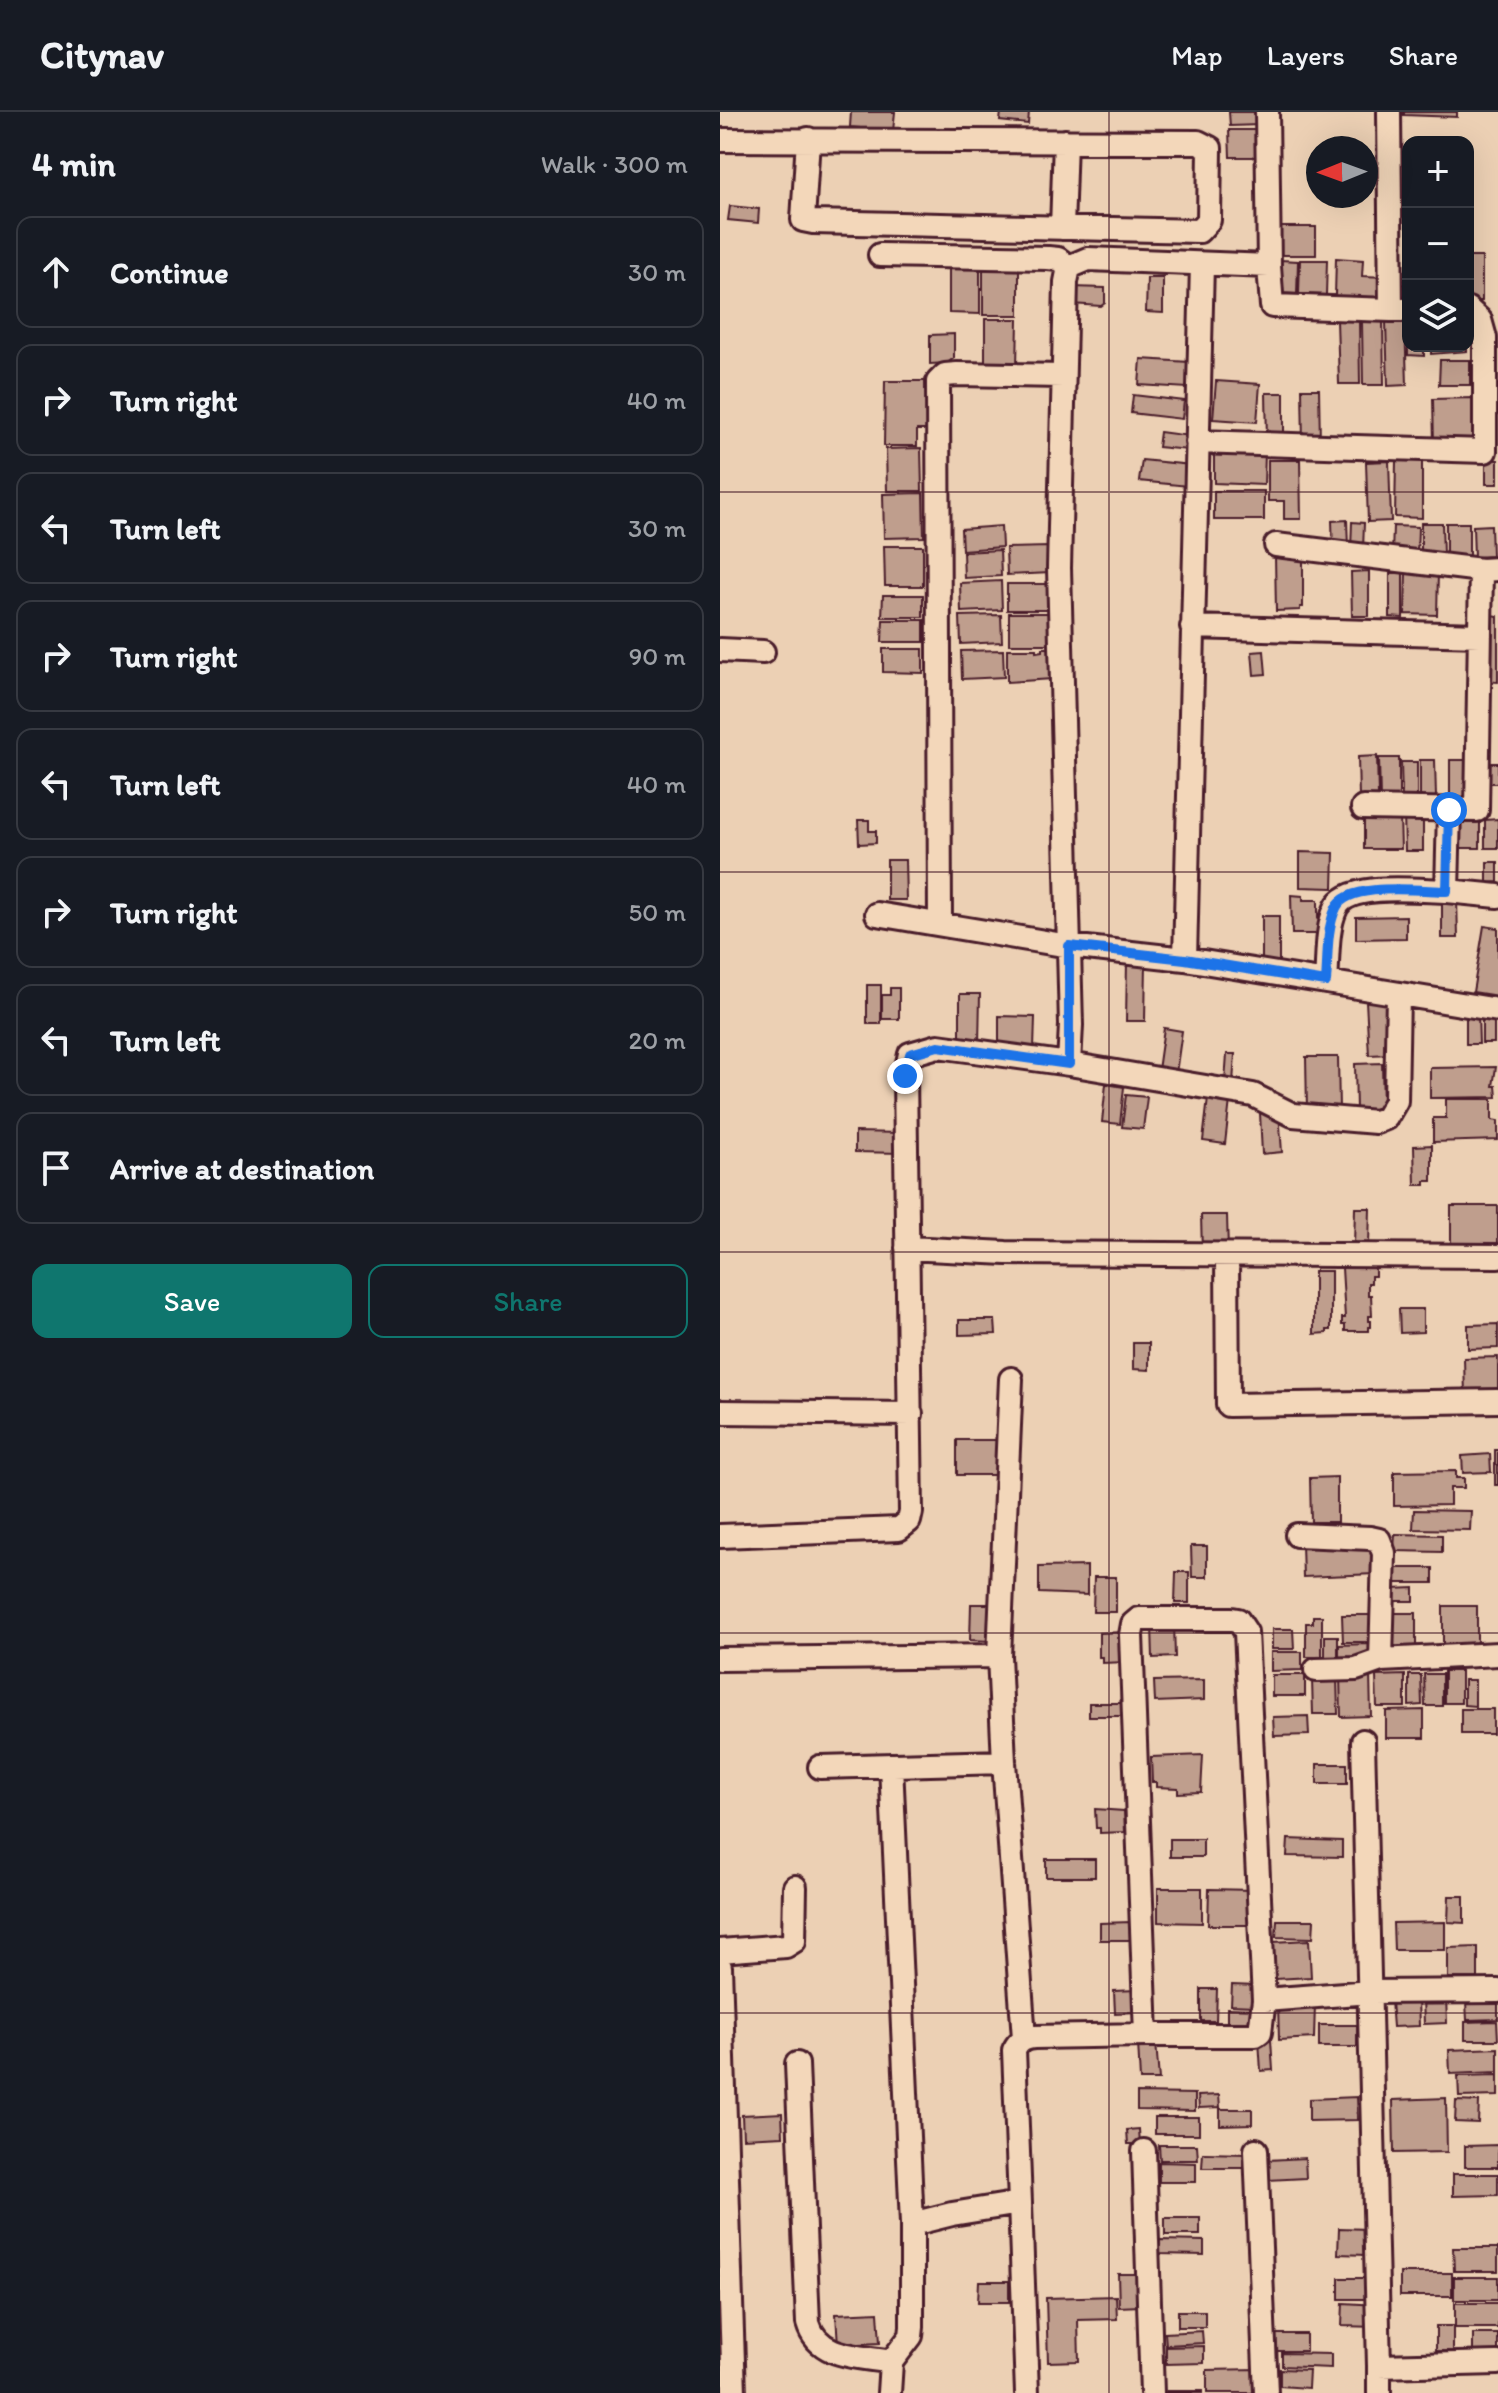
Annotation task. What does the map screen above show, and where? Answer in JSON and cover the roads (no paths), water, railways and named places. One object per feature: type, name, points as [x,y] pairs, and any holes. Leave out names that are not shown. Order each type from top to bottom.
[{"type":"street","points":[[1267,112],[1272,306],[1400,310],[1389,112]]},
{"type":"street","points":[[720,140],[808,139],[1198,142],[1210,148],[1209,220],[1199,231],[803,220],[808,139]]},
{"type":"street","points":[[1062,228],[1065,141]]},
{"type":"street","points":[[880,255],[1048,258],[1058,259],[1069,267]]},
{"type":"street","points":[[1069,267],[1088,259],[1269,266]]},
{"type":"street","points":[[1185,959],[1202,264]]},
{"type":"street","points":[[1069,267],[1066,282],[1059,568],[1069,1064]]},
{"type":"street","points":[[1197,442],[1491,452],[1485,338],[1480,320],[1474,314]]},
{"type":"street","points":[[940,924],[938,382],[945,375],[957,374],[1063,376]]},
{"type":"street","points":[[1276,545],[1489,570],[1480,635],[1488,693],[1477,810],[1363,808]]},
{"type":"street","points":[[1192,627],[1480,635]]},
{"type":"street","points":[[720,650],[763,652]]},
{"type":"street","points":[[1447,891],[1449,810]]},
{"type":"street","points":[[1326,982],[1333,918],[1340,900],[1358,890],[1447,891],[1498,896]]},
{"type":"street","points":[[877,914],[1069,946],[1185,959],[1498,1010]]},
{"type":"street","points":[[720,1536],[899,1529],[909,1521],[911,1414],[905,1076],[910,1054],[938,1046],[1069,1064],[1253,1095],[1293,1115],[1376,1122],[1386,1118],[1396,1101],[1398,994]]},
{"type":"street","points":[[907,1248],[1006,1253],[1227,1256],[1498,1256]]},
{"type":"street","points":[[1227,1256],[1228,1405],[1498,1401]]},
{"type":"street","points":[[1011,1379],[999,1656],[1024,2038],[1014,2050],[1027,2393]]},
{"type":"street","points":[[720,1412],[911,1414]]},
{"type":"street","points":[[1297,1535],[1379,1540],[1384,1553],[1381,1660]]},
{"type":"street","points":[[1024,2038],[1256,2035],[1260,2032],[1264,2000],[1246,1632],[1238,1620],[1139,1619],[1133,1624],[1146,2035]]},
{"type":"street","points":[[1316,1670],[1356,1669],[1381,1660],[1498,1654],[1498,1642]]},
{"type":"street","points":[[720,1659],[999,1656]]},
{"type":"street","points":[[1363,1741],[1379,2393]]},
{"type":"street","points":[[820,1767],[1004,1762]]},
{"type":"street","points":[[889,2393],[891,2362],[911,2336],[912,2327],[912,2224],[891,1765]]},
{"type":"street","points":[[720,1951],[786,1946],[794,1941],[795,1887]]},
{"type":"street","points":[[720,1967],[734,2393]]},
{"type":"street","points":[[1264,2000],[1371,1992],[1498,1991]]},
{"type":"street","points":[[797,2064],[810,2333],[828,2351],[891,2362]]},
{"type":"street","points":[[1256,2150],[1266,2393]]},
{"type":"street","points":[[1144,2151],[1152,2393]]},
{"type":"street","points":[[912,2224],[1020,2203]]},
{"type":"street","points":[[1379,2366],[1498,2363]]}]
